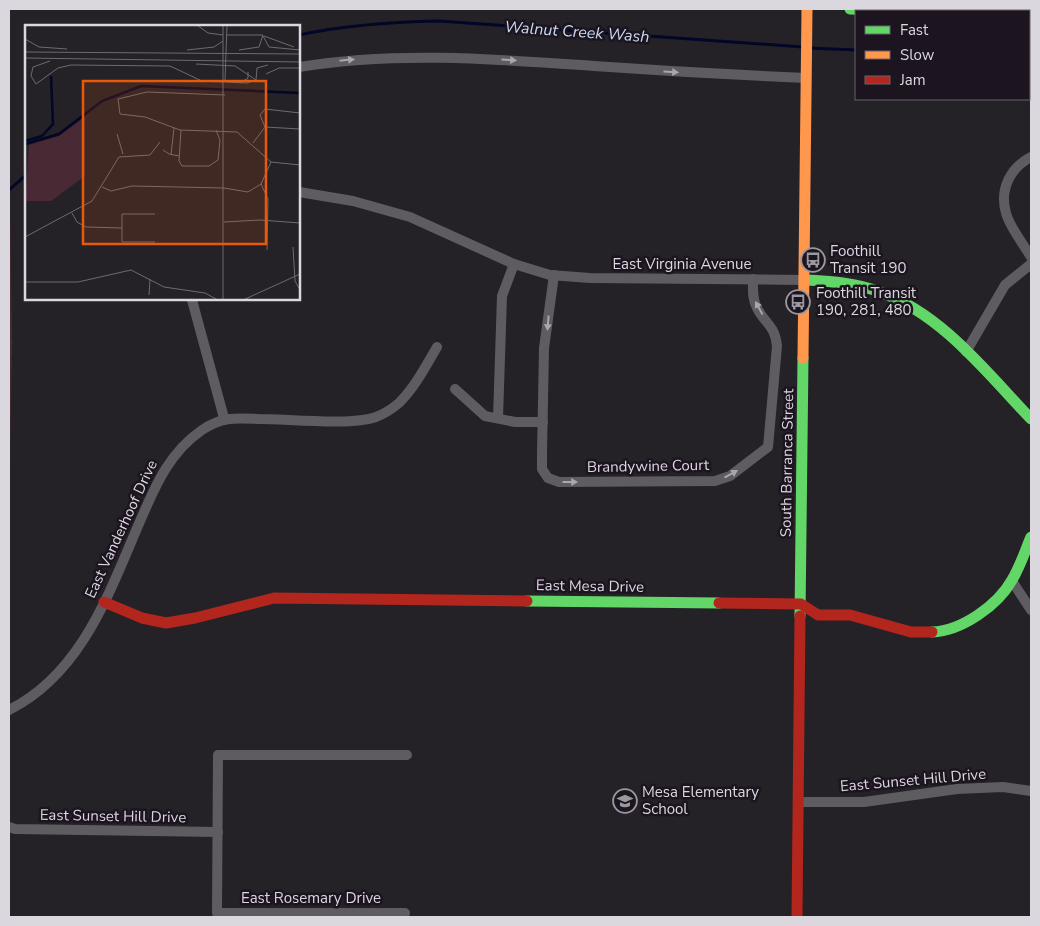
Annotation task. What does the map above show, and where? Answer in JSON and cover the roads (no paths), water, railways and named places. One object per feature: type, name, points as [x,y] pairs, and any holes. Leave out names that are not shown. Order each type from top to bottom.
[{"type":"main road","name":"South Barranca Street","points":[[796,917],[807,9]]},
{"type":"main road","points":[[850,9],[871,10]]},
{"type":"main road","name":"East Virginia Avenue","points":[[805,280],[849,285],[890,296],[920,312],[966,352],[1031,419]]},
{"type":"main road","name":"East Mesa Drive","points":[[104,602],[154,622],[182,620],[255,600],[282,598],[801,604],[818,615],[850,615],[911,632],[936,632],[976,617],[994,601],[1012,581],[1031,537]]},
{"type":"street","points":[[300,67],[361,59],[472,57],[695,74],[806,78]]},
{"type":"street","points":[[1031,157],[1019,163],[1010,175],[1005,191],[1006,213],[1031,257]]},
{"type":"street","name":"East Virginia Avenue","points":[[300,192],[353,201],[410,216],[514,264],[554,275],[590,278],[805,280]]},
{"type":"street","points":[[498,418],[502,296],[514,264]]},
{"type":"street","points":[[966,352],[1005,285],[1031,264]]},
{"type":"street","name":"Brandywine Court","points":[[554,275],[544,348],[542,469],[548,478],[559,482],[715,481],[730,476],[768,447],[776,332],[757,308],[753,296],[753,279]]},
{"type":"street","points":[[192,300],[224,418],[353,421],[376,417],[398,403],[415,384],[437,347]]},
{"type":"street","points":[[455,389],[485,416],[515,422],[543,422]]},
{"type":"street","name":"East Vanderhoof Drive","points":[[9,710],[27,701],[56,676],[79,649],[104,602],[157,482],[169,461],[184,444],[224,418]]},
{"type":"street","points":[[1012,581],[1031,610]]},
{"type":"street","points":[[218,832],[218,755],[407,755]]},
{"type":"street","name":"East Sunset Hill Drive","points":[[798,802],[864,802],[957,789],[1003,787],[1031,791]]},
{"type":"street","name":"East Sunset Hill Drive","points":[[9,827],[15,829],[218,832]]},
{"type":"street","name":"East Rosemary Drive","points":[[218,832],[218,913],[405,913]]},
{"type":"waterway","name":"Walnut Creek Wash","points":[[300,35],[368,25],[439,21],[803,47]]},
{"type":"waterway","name":"Walnut Creek Wash","points":[[809,48],[855,50]]},
{"type":"waterway","name":"Walnut Creek Wash","points":[[9,190],[25,176]]},
{"type":"place","name":"Foothill Transit 190","points":[[813,260]]},
{"type":"place","name":"Foothill Transit 190, 281, 480","points":[[798,302]]},
{"type":"place","name":"Mesa Elementary School","points":[[625,801]]}]
